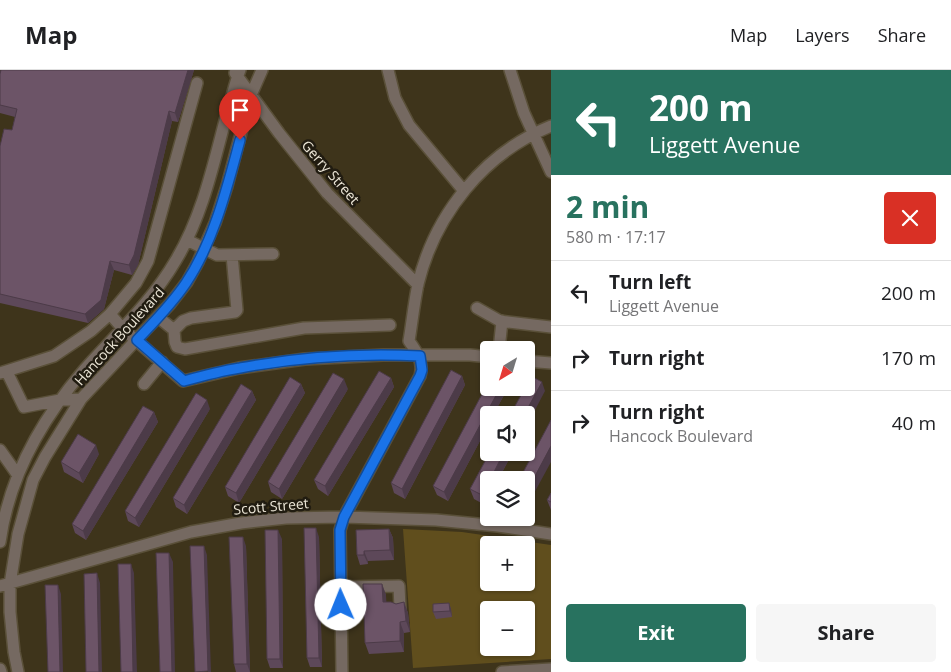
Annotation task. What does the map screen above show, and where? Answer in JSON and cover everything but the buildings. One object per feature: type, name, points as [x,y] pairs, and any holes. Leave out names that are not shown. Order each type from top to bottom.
[{"type":"street","name":"Hancock Boulevard","points":[[18,672],[5,613],[5,585],[33,480],[49,449],[82,399],[158,317],[186,282],[204,248],[228,186],[251,95],[262,70]]},
{"type":"street","points":[[388,70],[395,98],[409,125],[464,191]]},
{"type":"street","points":[[510,70],[524,112],[551,172]]},
{"type":"street","name":"Hancock Boulevard","points":[[0,542],[9,498],[17,474],[30,446],[60,400],[84,370],[147,304],[164,280],[187,240],[206,189],[236,72]]},
{"type":"street","name":"Gerry Street","points":[[236,72],[279,133],[328,193],[418,285]]},
{"type":"street","points":[[82,399],[60,400],[24,407],[4,373],[54,356],[91,331],[110,314],[136,283],[148,261],[197,83]]},
{"type":"street","points":[[342,672],[340,530],[344,517],[422,370],[420,356],[409,341],[418,285],[425,261],[438,231],[464,191],[492,161],[533,133],[551,126]]},
{"type":"street","points":[[187,240],[216,255],[273,254]]},
{"type":"street","points":[[174,330],[183,321],[191,318],[235,312],[237,310],[232,256]]},
{"type":"street","points":[[477,308],[502,321],[551,327]]},
{"type":"street","points":[[110,314],[123,329],[184,381],[239,368],[305,359],[383,354],[480,356]]},
{"type":"street","points":[[158,317],[174,330],[177,347],[185,349],[304,328],[390,325]]},
{"type":"street","points":[[500,341],[502,321]]},
{"type":"street","points":[[535,361],[551,363]]},
{"type":"street","points":[[144,384],[162,362]]},
{"type":"street","points":[[0,450],[17,474]]},
{"type":"street","name":"Scott Street","points":[[5,585],[43,572],[219,526],[286,518],[344,517],[436,520],[498,526],[551,534]]},
{"type":"street","points":[[340,587],[399,586],[400,608]]},
{"type":"street","points":[[502,672],[551,669]]},
{"type":"shaded area","points":[[403,529],[462,532],[489,536],[480,536],[480,591],[535,591],[535,543],[551,545],[551,659],[413,668]]},
{"type":"route","points":[[240,140],[228,186],[198,262],[170,304],[137,340],[184,381],[239,368],[305,359],[383,354],[420,356],[422,370],[420,376],[344,517],[340,530],[341,605]]}]
